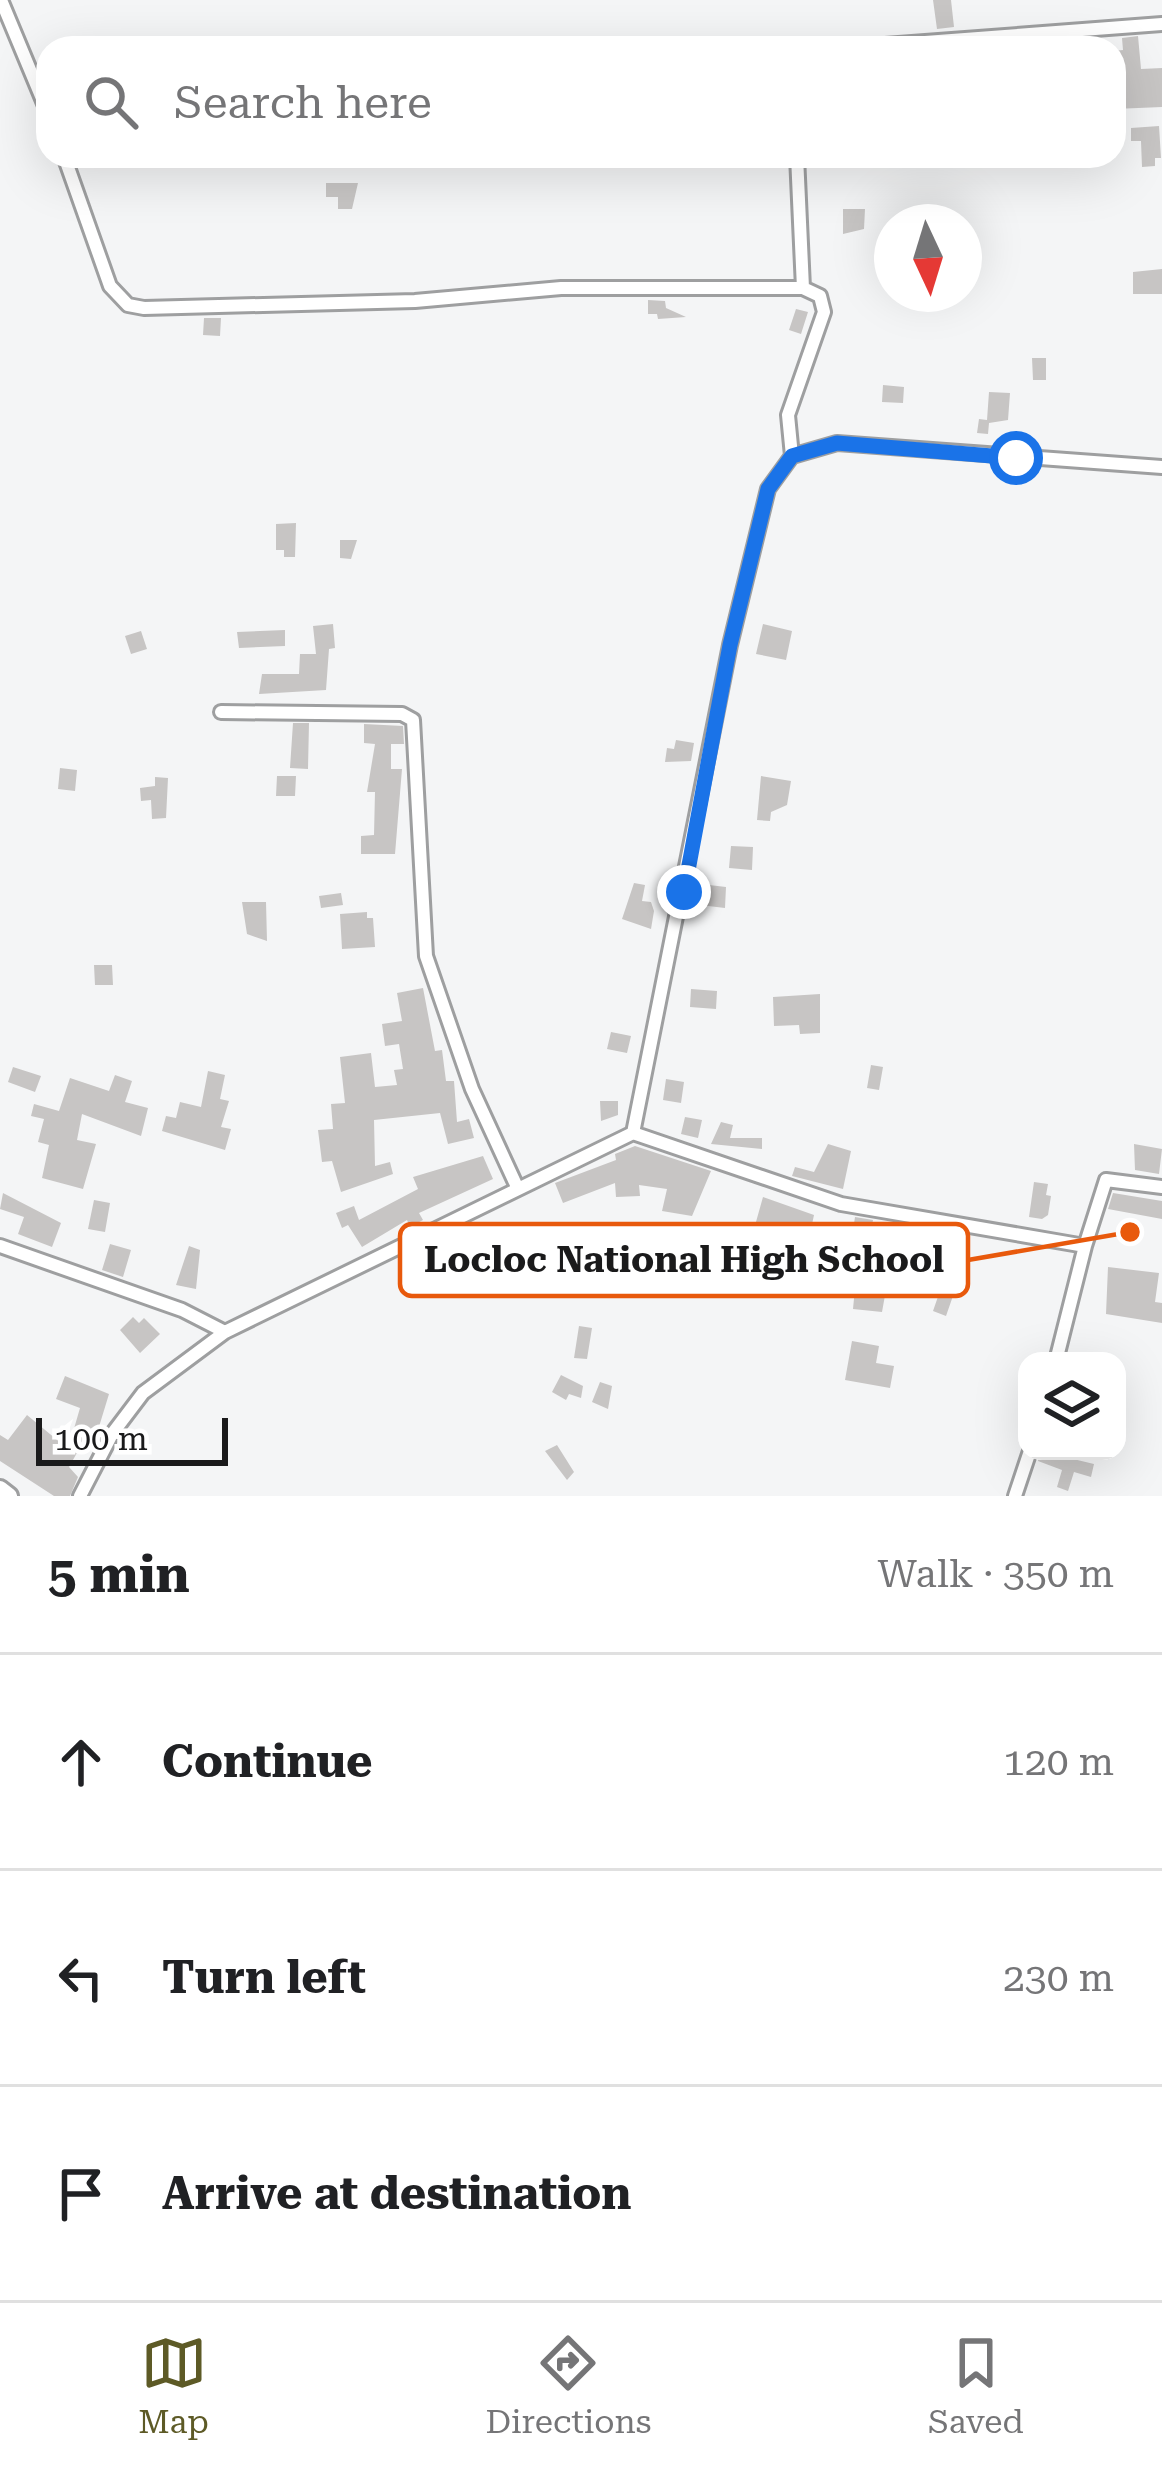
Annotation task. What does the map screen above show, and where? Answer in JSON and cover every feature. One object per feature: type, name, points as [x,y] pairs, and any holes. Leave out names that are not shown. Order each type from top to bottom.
[{"type":"street","points":[[1,0],[36,84]]},
{"type":"street","points":[[1004,36],[1162,24]]},
{"type":"street","points":[[68,168],[110,286],[128,304],[144,308],[415,301],[561,288],[803,288],[820,296],[824,312],[788,415],[792,456]]},
{"type":"street","points":[[798,168],[803,288]]},
{"type":"street","points":[[633,1133],[730,645],[768,489],[792,456],[837,443],[1162,466]]},
{"type":"street","points":[[221,712],[401,714],[413,720],[426,956],[472,1089],[518,1189]]},
{"type":"street","points":[[80,1496],[112,1434],[143,1393],[225,1333],[633,1133],[841,1204],[1084,1246]]},
{"type":"street","points":[[1059,1352],[1084,1246],[1106,1180],[1162,1186]]},
{"type":"street","points":[[0,1246],[182,1310],[225,1333]]},
{"type":"street","points":[[1015,1496],[1027,1460]]},
{"type":"building","points":[[933,0],[951,0],[954,27],[937,29]]},
{"type":"building","points":[[1138,36],[1141,69],[1162,68],[1162,107],[1126,108],[1126,38]]},
{"type":"building","points":[[1159,126],[1161,158],[1155,158],[1155,166],[1142,167],[1141,141],[1131,141],[1131,128]]},
{"type":"building","points":[[326,183],[358,183],[352,209],[338,209],[338,197],[326,197]]},
{"type":"building","points":[[843,209],[865,209],[864,229],[843,234]]},
{"type":"building","points":[[1162,269],[1162,294],[1133,294],[1133,272]]},
{"type":"building","points":[[648,300],[665,301],[666,308],[686,317],[658,319],[657,314],[648,314]]},
{"type":"building","points":[[796,309],[808,312],[801,334],[789,330]]},
{"type":"building","points":[[204,318],[221,318],[220,336],[203,335]]},
{"type":"building","points":[[1032,358],[1046,358],[1046,380],[1033,380]]},
{"type":"building","points":[[883,385],[904,387],[903,403],[882,402]]},
{"type":"building","points":[[989,392],[1010,393],[1008,420],[989,423],[988,434],[977,433],[979,419],[987,420]]},
{"type":"building","points":[[296,523],[295,557],[284,557],[284,550],[276,550],[276,524]]},
{"type":"building","points":[[340,540],[357,540],[351,559],[340,558]]},
{"type":"building","points":[[333,624],[335,648],[329,649],[326,690],[259,694],[262,674],[299,674],[300,654],[316,654],[313,626]]},
{"type":"building","points":[[763,624],[792,631],[786,660],[756,654]]},
{"type":"building","points":[[285,630],[285,646],[239,648],[237,632]]},
{"type":"building","points":[[141,631],[147,649],[131,654],[125,636]]},
{"type":"building","points":[[293,723],[309,723],[308,769],[290,768]]},
{"type":"building","points":[[364,724],[403,726],[404,744],[391,744],[391,769],[402,769],[395,854],[361,854],[361,836],[374,835],[375,792],[367,792],[375,744],[364,743]]},
{"type":"building","points":[[676,740],[694,743],[691,761],[665,762],[667,748],[674,749]]},
{"type":"building","points":[[60,768],[77,770],[75,791],[58,789]]},
{"type":"building","points":[[277,776],[296,776],[295,796],[276,796]]},
{"type":"building","points":[[761,776],[791,781],[787,805],[771,812],[770,821],[757,820]]},
{"type":"building","points":[[155,777],[168,778],[166,818],[152,819],[151,800],[141,801],[140,788],[155,786]]},
{"type":"building","points":[[731,846],[753,847],[752,870],[729,868]]},
{"type":"building","points":[[634,883],[645,885],[642,901],[651,902],[654,911],[651,929],[622,919]]},
{"type":"building","points":[[709,885],[726,887],[725,908],[700,905]]},
{"type":"building","points":[[341,893],[343,905],[321,908],[319,896]]},
{"type":"building","points":[[242,902],[266,902],[267,941],[247,934]]},
{"type":"building","points":[[367,912],[367,918],[373,918],[375,947],[342,949],[340,914]]},
{"type":"building","points":[[94,965],[112,965],[113,985],[95,985]]},
{"type":"building","points":[[423,988],[435,1051],[442,1050],[446,1081],[454,1081],[457,1122],[469,1119],[474,1138],[448,1144],[440,1113],[374,1120],[375,1166],[390,1162],[393,1174],[341,1192],[332,1161],[322,1162],[318,1130],[333,1129],[331,1104],[345,1103],[340,1057],[371,1053],[375,1087],[397,1085],[394,1070],[403,1069],[399,1044],[385,1046],[382,1024],[402,1021],[397,993]]},
{"type":"building","points":[[691,989],[717,991],[716,1009],[690,1007]]},
{"type":"building","points":[[820,994],[820,1033],[800,1034],[799,1025],[774,1026],[773,997]]},
{"type":"building","points":[[611,1032],[631,1036],[627,1053],[607,1049]]},
{"type":"building","points":[[871,1065],[883,1067],[879,1090],[867,1088]]},
{"type":"building","points":[[13,1067],[41,1076],[35,1092],[8,1082]]},
{"type":"building","points":[[208,1071],[225,1075],[220,1099],[229,1101],[221,1127],[231,1129],[225,1150],[162,1131],[166,1116],[176,1118],[180,1102],[201,1107]]},
{"type":"building","points":[[115,1075],[132,1081],[125,1102],[148,1108],[141,1136],[82,1114],[77,1140],[96,1144],[83,1189],[42,1178],[49,1145],[38,1142],[44,1119],[31,1116],[34,1104],[59,1111],[70,1078],[109,1091]]},
{"type":"building","points":[[666,1079],[684,1082],[681,1103],[663,1100]]},
{"type":"building","points":[[600,1101],[618,1101],[618,1115],[601,1121]]},
{"type":"building","points":[[685,1117],[702,1120],[698,1138],[681,1134]]},
{"type":"building","points":[[721,1122],[733,1125],[730,1138],[762,1138],[762,1149],[711,1144]]},
{"type":"building","points":[[828,1144],[851,1151],[843,1189],[792,1176],[795,1167],[814,1172]]},
{"type":"building","points":[[1134,1144],[1162,1149],[1159,1174],[1135,1170]]},
{"type":"building","points":[[635,1146],[711,1171],[692,1216],[662,1211],[667,1189],[639,1185],[640,1196],[616,1197],[615,1183],[563,1203],[555,1183],[616,1160],[615,1154]]},
{"type":"building","points":[[483,1156],[493,1179],[419,1213],[423,1220],[410,1227],[407,1220],[362,1247],[348,1225],[342,1228],[336,1213],[354,1206],[359,1220],[418,1189],[413,1177]]},
{"type":"building","points":[[1034,1182],[1048,1184],[1046,1195],[1051,1196],[1048,1215],[1042,1219],[1029,1217]]},
{"type":"building","points":[[3,1193],[61,1223],[52,1247],[18,1234],[24,1217],[0,1209]]},
{"type":"building","points":[[1113,1193],[1162,1201],[1162,1219],[1108,1209]]},
{"type":"building","points":[[763,1197],[814,1215],[811,1229],[778,1224],[776,1235],[754,1229]]},
{"type":"building","points":[[94,1200],[110,1203],[105,1232],[88,1229]]},
{"type":"building","points":[[855,1217],[873,1220],[869,1240],[852,1237]]},
{"type":"building","points":[[110,1244],[131,1250],[123,1277],[102,1270]]},
{"type":"building","points":[[189,1246],[200,1250],[196,1289],[176,1285]]},
{"type":"building","points":[[873,1259],[891,1262],[882,1312],[853,1309],[855,1288],[860,1278],[870,1280]]},
{"type":"building","points":[[1108,1267],[1159,1273],[1155,1302],[1162,1303],[1162,1323],[1106,1314]]},
{"type":"building","points":[[941,1288],[954,1293],[946,1316],[933,1311]]},
{"type":"building","points":[[133,1317],[139,1323],[144,1318],[160,1334],[140,1353],[120,1330]]},
{"type":"building","points":[[579,1326],[592,1328],[587,1359],[574,1358]]},
{"type":"building","points":[[852,1341],[879,1346],[876,1363],[894,1366],[890,1388],[845,1380]]},
{"type":"building","points":[[561,1375],[583,1386],[581,1398],[569,1394],[566,1400],[552,1392]]},
{"type":"building","points":[[65,1376],[109,1394],[98,1430],[91,1428],[69,1467],[78,1477],[70,1496],[54,1496],[0,1461],[0,1435],[8,1440],[27,1415],[62,1444],[71,1439],[80,1408],[56,1399]]},
{"type":"building","points":[[600,1382],[612,1386],[608,1409],[592,1402]]},
{"type":"building","points":[[557,1445],[574,1472],[567,1480],[545,1451]]},
{"type":"building","points":[[1038,1461],[1094,1464],[1091,1477],[1074,1472],[1068,1491],[1057,1487],[1062,1470]]},
{"type":"place","name":"Locloc National High School","points":[[1130,1232]]},
{"type":"route","points":[[684,892],[730,645],[768,489],[792,456],[837,443],[1016,458]]}]
